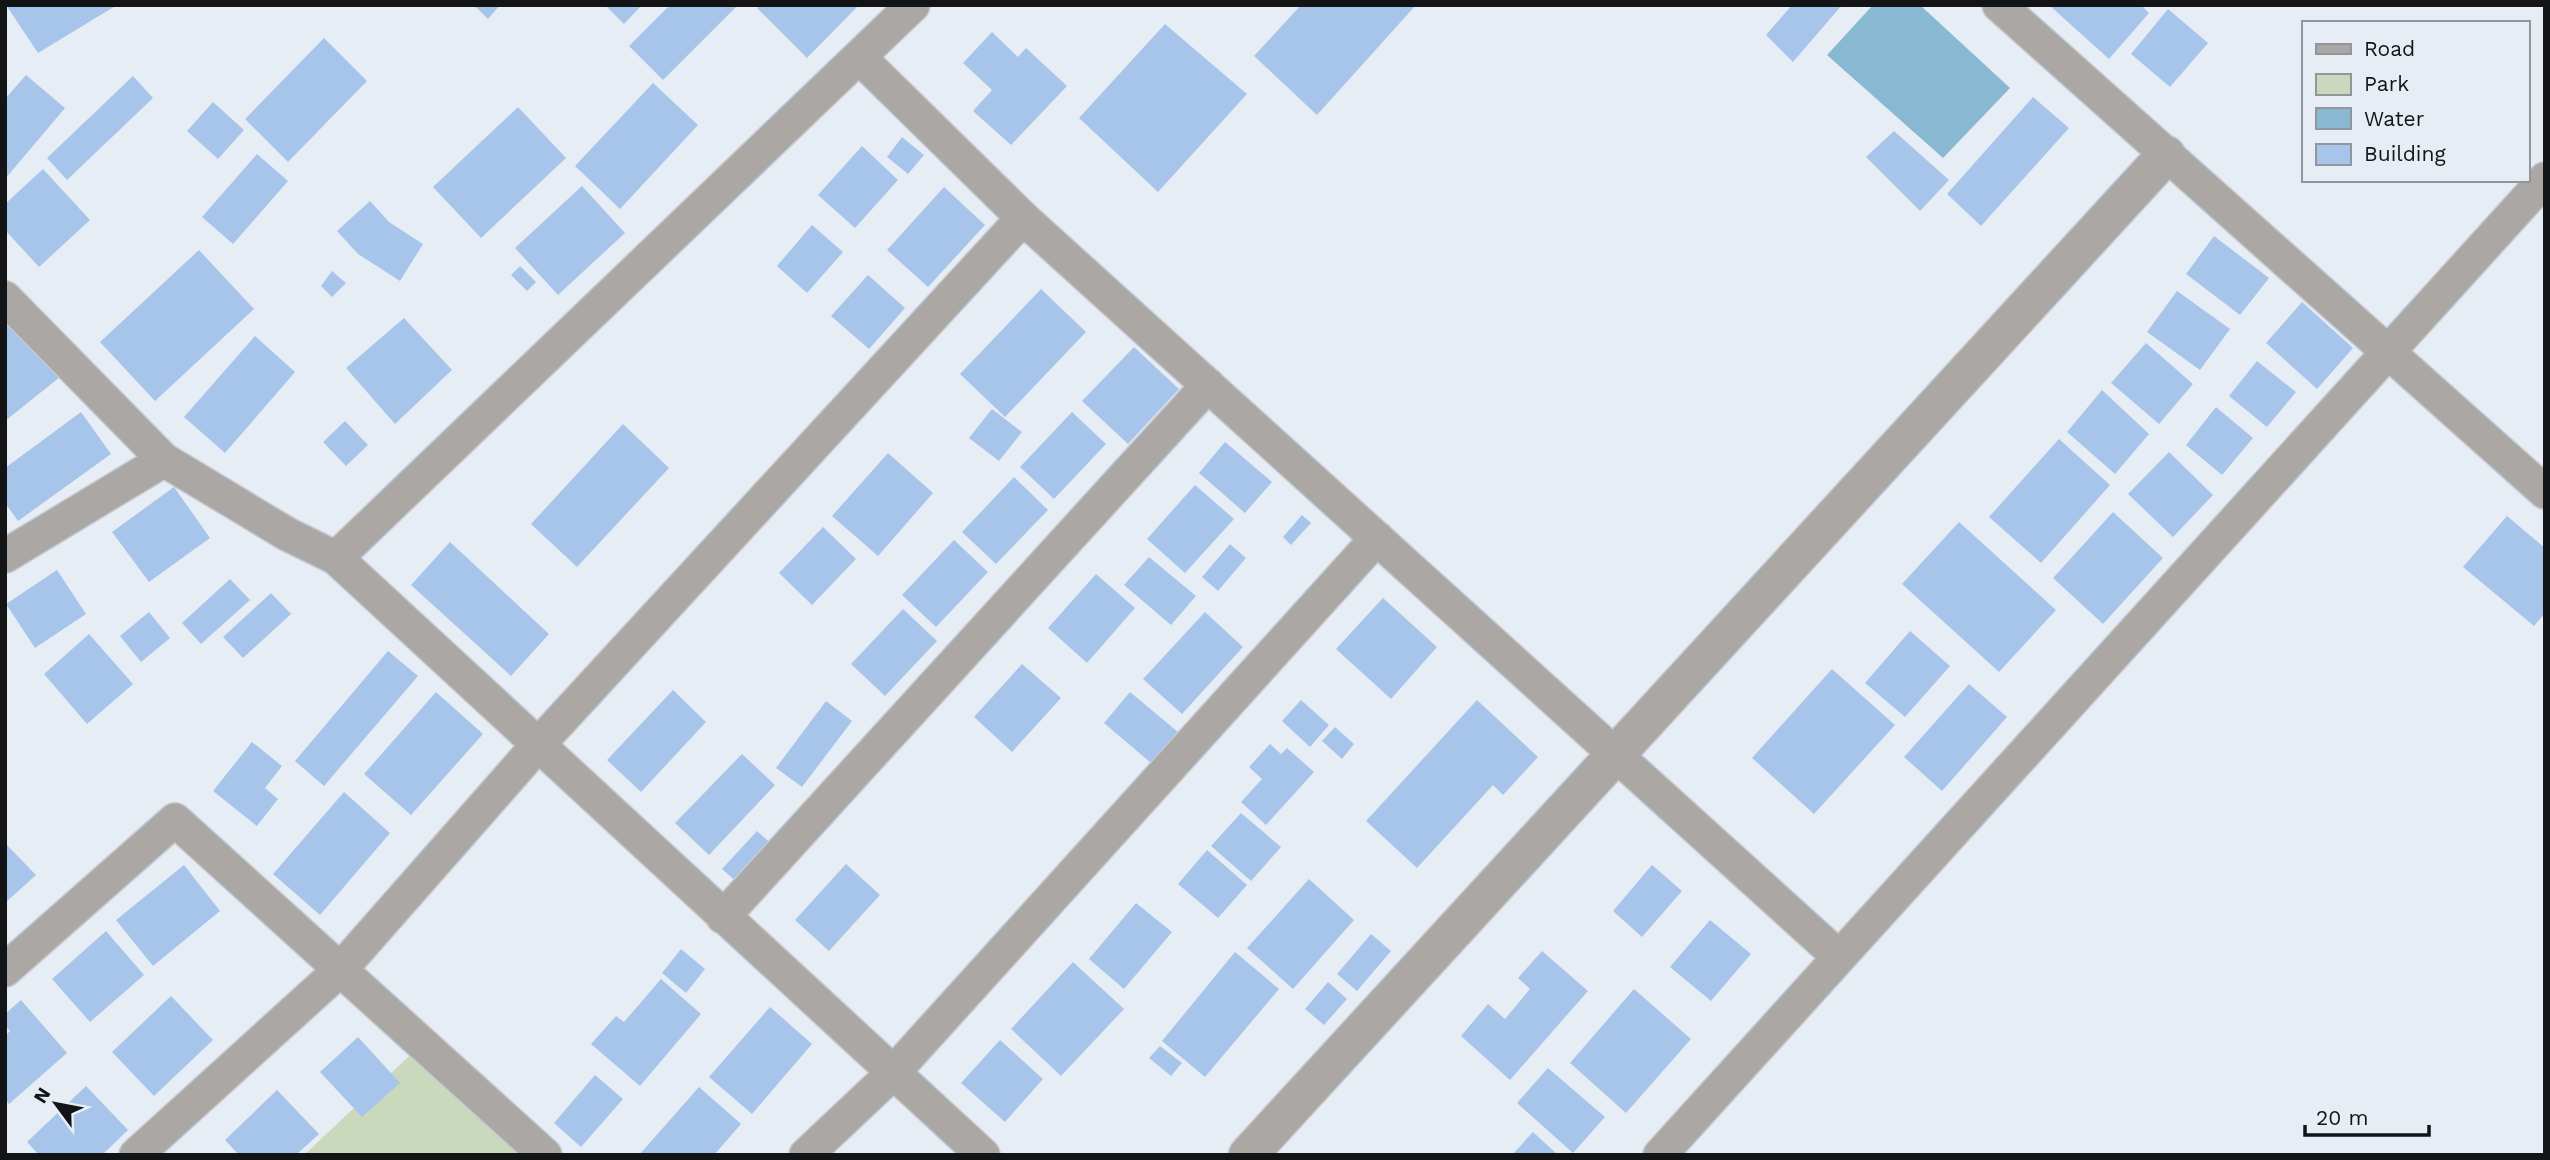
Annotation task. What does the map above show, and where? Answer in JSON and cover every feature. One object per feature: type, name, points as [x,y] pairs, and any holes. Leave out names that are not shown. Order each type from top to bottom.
[{"type":"street","points":[[336,558],[914,5]]},
{"type":"street","points":[[1999,5],[2545,492]]},
{"type":"street","points":[[859,57],[1023,218],[1839,957]]},
{"type":"street","points":[[1248,1155],[2166,155]]},
{"type":"street","points":[[1660,1155],[2545,179]]},
{"type":"street","points":[[136,1155],[340,971],[537,746],[1023,218]]},
{"type":"street","points":[[5,298],[164,460],[288,534],[336,558],[984,1155]]},
{"type":"street","points":[[723,917],[1208,385]]},
{"type":"street","points":[[5,556],[164,460]]},
{"type":"street","points":[[806,1155],[893,1073],[1377,538]]},
{"type":"street","points":[[5,970],[175,820],[545,1155]]},
{"type":"green space","points":[[422,1044],[545,1155],[304,1155]]},
{"type":"water","points":[[1873,5],[1920,5],[2010,88],[1943,158],[1827,55]]},
{"type":"building","points":[[6,5],[117,5],[38,53]]},
{"type":"building","points":[[474,5],[500,5],[488,19]]},
{"type":"building","points":[[605,5],[642,5],[624,24]]},
{"type":"building","points":[[670,5],[738,5],[663,80],[629,46]]},
{"type":"building","points":[[760,5],[859,5],[807,58],[757,8]]},
{"type":"building","points":[[1301,5],[1416,5],[1317,115],[1254,56]]},
{"type":"building","points":[[1792,5],[1842,5],[1793,62],[1766,35]]},
{"type":"building","points":[[2049,5],[2141,5],[2149,13],[2109,59]]},
{"type":"building","points":[[2168,9],[2208,43],[2170,87],[2131,54]]},
{"type":"building","points":[[1165,24],[1247,94],[1158,192],[1079,118]]},
{"type":"building","points":[[992,32],[1018,57],[1026,48],[1067,86],[1011,145],[973,111],[992,90],[963,63]]},
{"type":"building","points":[[324,38],[367,81],[288,162],[245,119]]},
{"type":"building","points":[[26,75],[65,108],[5,179],[5,99]]},
{"type":"building","points":[[133,76],[153,98],[67,180],[47,158]]},
{"type":"building","points":[[653,83],[698,125],[620,209],[575,166]]},
{"type":"building","points":[[2033,97],[2069,128],[1981,226],[1947,194]]},
{"type":"building","points":[[213,102],[244,130],[218,159],[187,131]]},
{"type":"building","points":[[518,107],[566,158],[481,238],[433,187]]},
{"type":"building","points":[[1894,131],[1949,180],[1920,211],[1866,157]]},
{"type":"building","points":[[902,137],[924,155],[908,174],[887,157]]},
{"type":"building","points":[[862,146],[898,180],[855,228],[818,195]]},
{"type":"building","points":[[257,154],[288,181],[233,244],[202,217]]},
{"type":"building","points":[[43,169],[90,220],[39,267],[5,230],[5,204]]},
{"type":"building","points":[[582,186],[625,233],[558,295],[515,248]]},
{"type":"building","points":[[944,187],[985,225],[928,287],[887,250]]},
{"type":"building","points":[[370,201],[389,222],[423,244],[400,281],[358,254],[337,231]]},
{"type":"building","points":[[812,225],[843,252],[807,293],[777,266]]},
{"type":"building","points":[[2214,236],[2269,278],[2240,315],[2186,274]]},
{"type":"building","points":[[199,250],[254,309],[155,401],[100,342]]},
{"type":"building","points":[[520,266],[536,282],[527,291],[511,275]]},
{"type":"building","points":[[332,271],[346,283],[332,297],[321,286]]},
{"type":"building","points":[[868,275],[905,308],[869,349],[831,316]]},
{"type":"building","points":[[1041,289],[1086,332],[1005,417],[960,374]]},
{"type":"building","points":[[2177,291],[2230,329],[2200,370],[2147,332]]},
{"type":"building","points":[[2302,302],[2353,348],[2317,389],[2266,343]]},
{"type":"building","points":[[404,318],[452,370],[395,424],[346,368]]},
{"type":"building","points":[[5,321],[60,377],[5,421]]},
{"type":"building","points":[[255,336],[295,372],[225,453],[184,417]]},
{"type":"building","points":[[2146,343],[2193,384],[2159,424],[2111,383]]},
{"type":"building","points":[[1134,347],[1179,389],[1128,444],[1082,401]]},
{"type":"building","points":[[2257,361],[2296,392],[2267,427],[2229,396]]},
{"type":"building","points":[[2102,390],[2149,434],[2115,474],[2067,432]]},
{"type":"building","points":[[2216,407],[2253,438],[2222,475],[2186,445]]},
{"type":"building","points":[[992,409],[1022,432],[999,461],[969,438]]},
{"type":"building","points":[[81,412],[111,454],[18,521],[5,503],[5,468]]},
{"type":"building","points":[[1072,412],[1106,444],[1054,499],[1020,467]]},
{"type":"building","points":[[345,421],[368,445],[346,466],[323,442]]},
{"type":"building","points":[[623,424],[669,468],[577,567],[531,524]]},
{"type":"building","points":[[2059,439],[2110,485],[2041,563],[1989,517]]},
{"type":"building","points":[[1225,442],[1272,482],[1245,513],[1199,473]]},
{"type":"building","points":[[2169,452],[2213,495],[2173,537],[2128,494]]},
{"type":"building","points":[[888,453],[933,493],[878,556],[832,516]]},
{"type":"building","points":[[1014,477],[1048,510],[996,564],[962,532]]},
{"type":"building","points":[[1195,485],[1234,519],[1185,573],[1147,539]]},
{"type":"building","points":[[174,487],[210,538],[149,582],[112,532]]},
{"type":"building","points":[[2113,512],[2163,558],[2103,624],[2053,578]]},
{"type":"building","points":[[1302,515],[1311,523],[1291,545],[1283,537]]},
{"type":"building","points":[[2507,516],[2545,548],[2545,613],[2534,626],[2463,567]]},
{"type":"building","points":[[1959,522],[2056,610],[1999,672],[1902,584]]},
{"type":"building","points":[[823,527],[856,559],[812,605],[779,573]]},
{"type":"building","points":[[954,540],[988,572],[936,627],[902,595]]},
{"type":"building","points":[[450,542],[549,634],[511,676],[411,585]]},
{"type":"building","points":[[1230,544],[1246,558],[1218,591],[1202,577]]},
{"type":"building","points":[[1149,557],[1196,596],[1171,625],[1124,585]]},
{"type":"building","points":[[57,570],[86,614],[35,648],[6,604]]},
{"type":"building","points":[[1096,574],[1135,608],[1087,663],[1048,628]]},
{"type":"building","points":[[230,579],[250,600],[201,644],[182,623]]},
{"type":"building","points":[[271,593],[291,614],[243,658],[223,637]]},
{"type":"building","points":[[1383,598],[1437,647],[1391,699],[1336,649]]},
{"type":"building","points":[[903,609],[937,641],[885,696],[851,664]]},
{"type":"building","points":[[149,612],[170,638],[141,662],[120,636]]},
{"type":"building","points":[[1205,612],[1243,647],[1182,714],[1143,679]]},
{"type":"building","points":[[1910,631],[1950,666],[1905,717],[1865,683]]},
{"type":"building","points":[[89,634],[133,684],[87,724],[44,674]]},
{"type":"building","points":[[388,651],[418,676],[324,786],[295,761]]},
{"type":"building","points":[[1022,664],[1061,698],[1012,752],[974,717]]},
{"type":"building","points":[[1832,669],[1895,725],[1814,814],[1752,758]]},
{"type":"building","points":[[1969,684],[2007,717],[1942,791],[1904,757]]},
{"type":"building","points":[[673,690],[706,722],[641,792],[607,760]]},
{"type":"building","points":[[436,692],[483,734],[411,815],[364,774]]},
{"type":"building","points":[[1130,692],[1178,732],[1151,763],[1104,723]]},
{"type":"building","points":[[1301,700],[1329,725],[1310,747],[1282,721]]},
{"type":"building","points":[[1477,700],[1538,757],[1503,795],[1493,785],[1417,868],[1366,821]]},
{"type":"building","points":[[826,701],[852,721],[802,787],[776,768]]},
{"type":"building","points":[[1335,727],[1354,744],[1342,759],[1322,741]]},
{"type":"building","points":[[252,742],[282,766],[265,788],[278,799],[257,826],[213,791]]},
{"type":"building","points":[[1270,744],[1281,754],[1287,748],[1314,772],[1266,825],[1241,802],[1262,779],[1249,767]]},
{"type":"building","points":[[742,754],[775,785],[709,855],[675,823]]},
{"type":"building","points":[[344,792],[390,833],[320,915],[273,874]]},
{"type":"building","points":[[1241,813],[1281,847],[1251,881],[1211,846]]},
{"type":"building","points":[[757,831],[774,846],[739,884],[722,869]]},
{"type":"building","points":[[5,843],[36,875],[5,903]]},
{"type":"building","points":[[1207,850],[1247,885],[1218,918],[1178,884]]},
{"type":"building","points":[[846,864],[880,895],[829,951],[795,920]]},
{"type":"building","points":[[184,865],[220,911],[153,966],[116,920]]},
{"type":"building","points":[[1652,865],[1682,891],[1642,937],[1613,911]]},
{"type":"building","points":[[1309,879],[1354,920],[1293,989],[1247,948]]},
{"type":"building","points":[[1136,903],[1172,932],[1124,989],[1089,959]]},
{"type":"building","points":[[1710,920],[1751,954],[1711,1001],[1670,967]]},
{"type":"building","points":[[106,931],[144,975],[90,1022],[52,979]]},
{"type":"building","points":[[1371,934],[1391,951],[1357,991],[1337,974]]},
{"type":"building","points":[[681,949],[705,969],[686,993],[662,973]]},
{"type":"building","points":[[1542,951],[1588,991],[1510,1080],[1461,1036],[1488,1004],[1505,1019],[1530,989],[1518,978]]},
{"type":"building","points":[[1235,952],[1279,989],[1205,1077],[1162,1041]]},
{"type":"building","points":[[1073,962],[1124,1009],[1061,1076],[1011,1029]]},
{"type":"building","points":[[661,979],[701,1014],[640,1086],[591,1044],[616,1016],[624,1022]]},
{"type":"building","points":[[1328,982],[1347,999],[1324,1025],[1305,1009]]},
{"type":"building","points":[[1634,989],[1691,1039],[1626,1113],[1570,1063]]},
{"type":"building","points":[[171,996],[213,1040],[154,1096],[112,1052]]},
{"type":"building","points":[[21,1000],[67,1053],[9,1104],[5,1099],[5,1036],[10,1031],[5,1025],[5,1014]]},
{"type":"building","points":[[770,1007],[812,1044],[752,1114],[709,1077]]},
{"type":"building","points":[[358,1037],[400,1083],[362,1117],[320,1072]]},
{"type":"building","points":[[1000,1040],[1043,1079],[1005,1122],[961,1083]]},
{"type":"building","points":[[1160,1046],[1182,1063],[1171,1076],[1149,1058]]},
{"type":"building","points":[[1548,1068],[1605,1117],[1573,1153],[1517,1103]]},
{"type":"building","points":[[595,1075],[623,1099],[581,1147],[554,1123]]},
{"type":"building","points":[[86,1086],[128,1130],[102,1155],[39,1155],[27,1142]]},
{"type":"building","points":[[699,1087],[741,1124],[714,1155],[639,1155]]},
{"type":"building","points":[[277,1090],[319,1134],[296,1155],[239,1155],[225,1140]]},
{"type":"building","points":[[1533,1132],[1558,1155],[1512,1155]]}]
